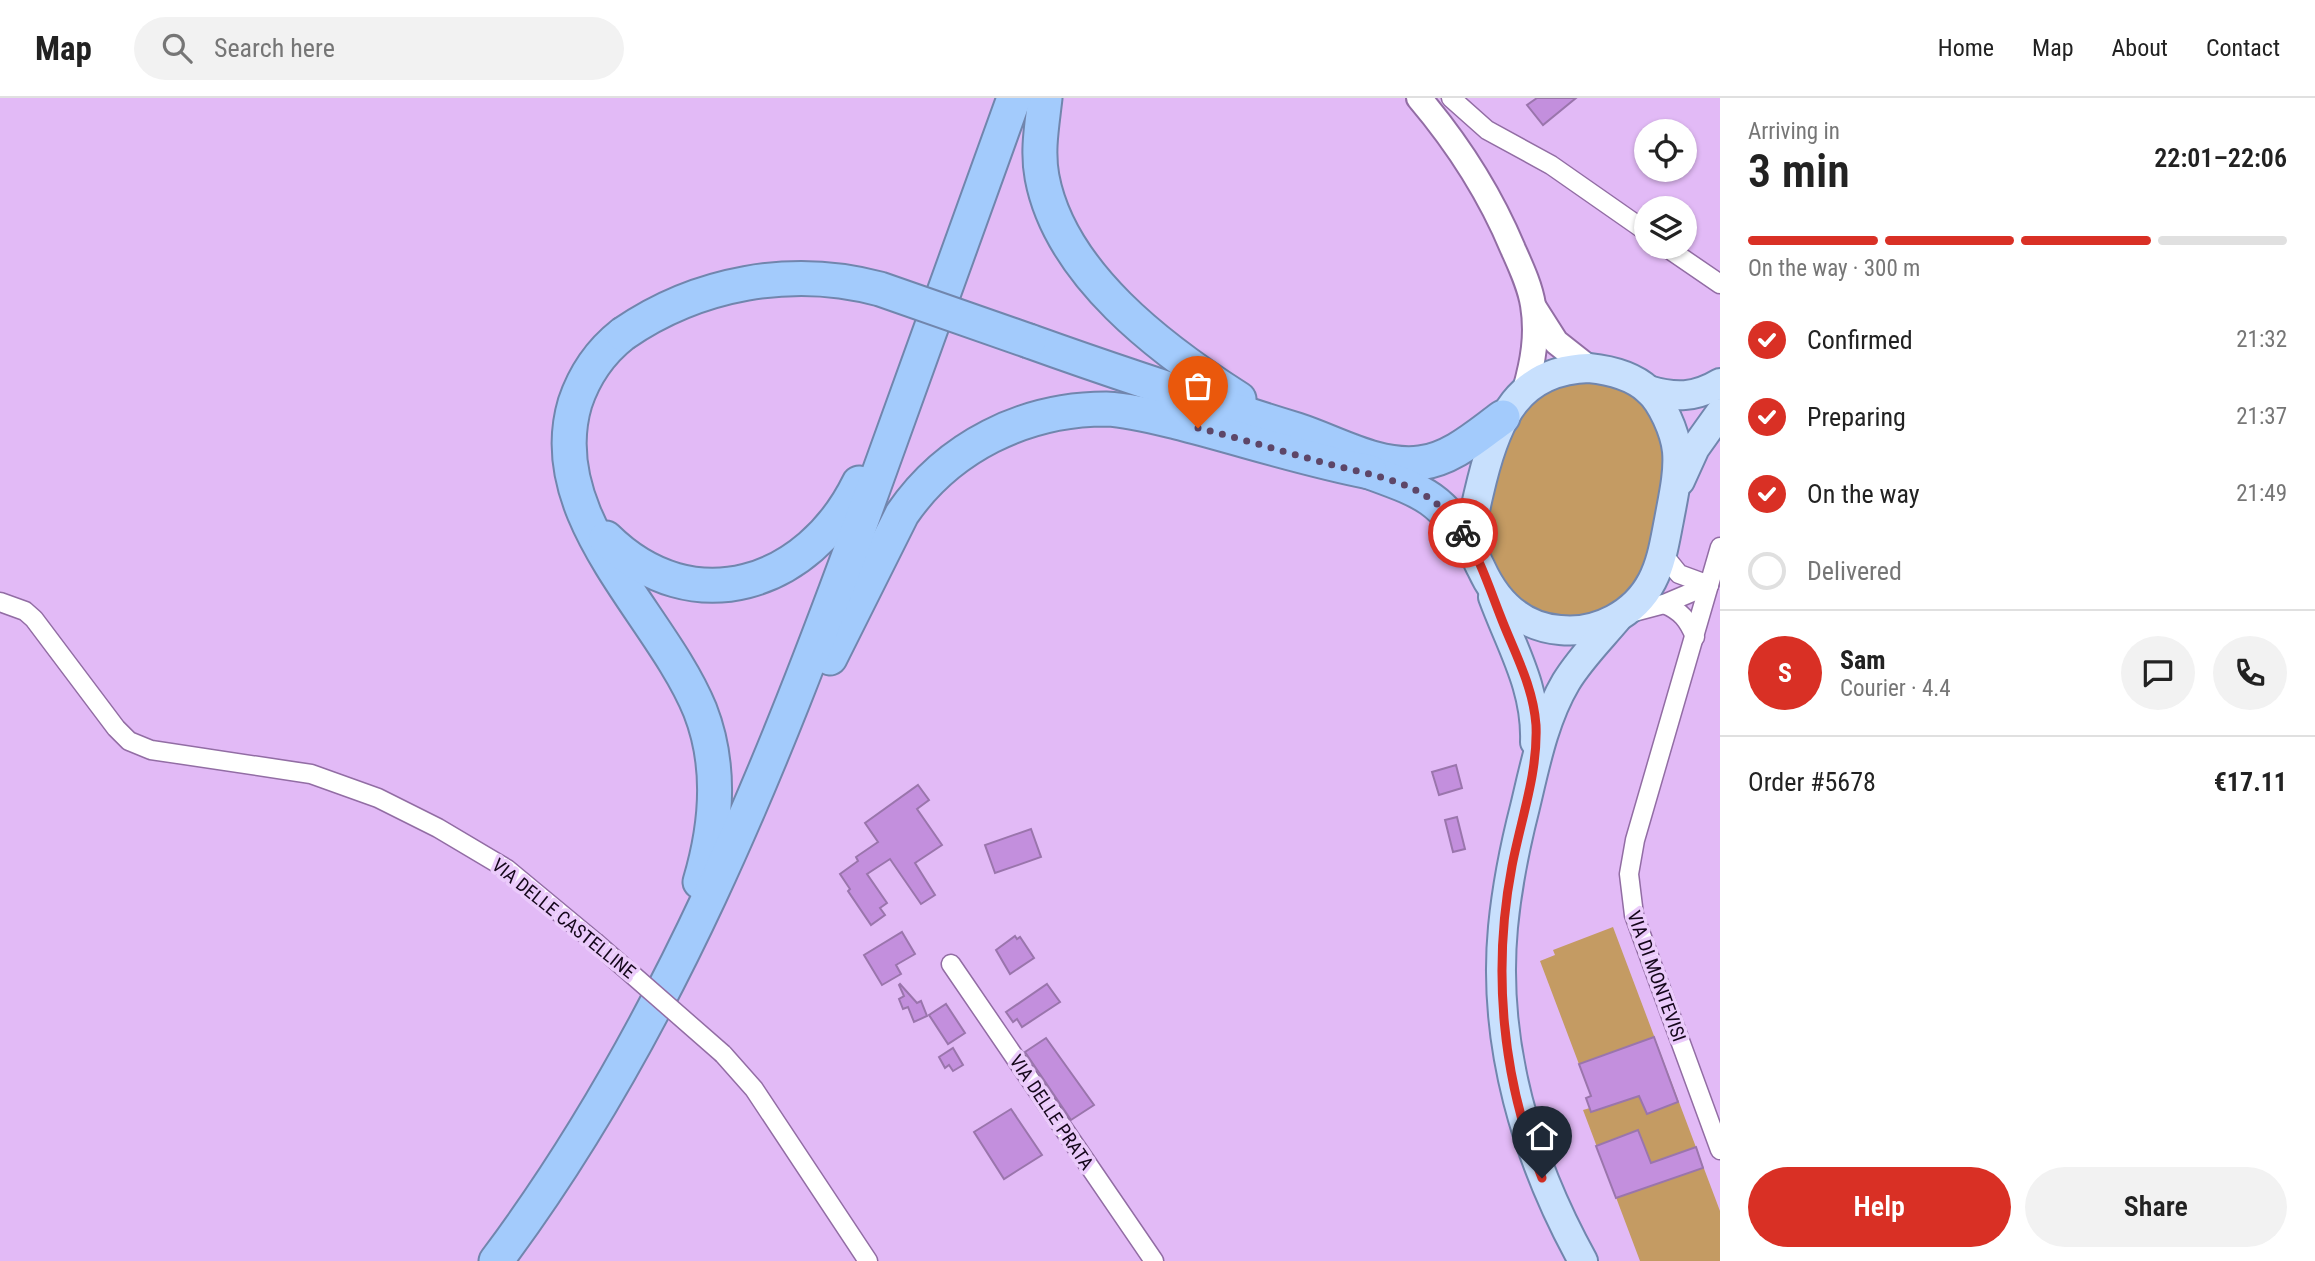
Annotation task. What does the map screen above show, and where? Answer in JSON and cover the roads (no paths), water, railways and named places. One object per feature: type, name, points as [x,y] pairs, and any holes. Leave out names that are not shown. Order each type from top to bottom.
[{"type":"highway","points":[[496,1261],[550,1185],[587,1125],[674,968],[732,848],[790,711],[1014,98]]},
{"type":"highway","points":[[520,1261],[609,1125],[691,976],[758,834],[827,663],[921,413],[1033,98]]},
{"type":"highway","points":[[1045,98],[1041,121],[1040,159],[1043,180],[1056,220],[1084,265],[1126,312],[1183,362],[1251,406],[1300,431]]},
{"type":"highway","points":[[674,968],[711,835],[716,794],[712,752],[700,710],[691,692],[602,552],[573,481],[570,462],[570,425],[585,377],[604,352],[623,334],[670,307],[704,294],[754,282],[805,279],[860,284],[1151,384],[1300,431],[1372,458],[1420,463],[1456,450],[1503,417]]},
{"type":"highway","points":[[587,515],[621,553],[634,563],[664,578],[714,587],[729,586],[765,576],[803,554],[842,514],[925,345]]},
{"type":"highway","points":[[1151,384],[1201,407],[1419,491],[1441,505],[1455,520],[1473,549]]},
{"type":"highway","points":[[827,663],[902,514],[913,498],[959,454],[1015,424],[1081,411],[1120,411],[1370,472]]},
{"type":"main road","points":[[1419,98],[1453,139],[1498,215],[1521,267],[1533,305],[1556,342],[1589,368]]},
{"type":"main road","points":[[1525,390],[1535,352],[1533,305]]},
{"type":"main road","points":[[1535,765],[1536,725],[1532,695],[1473,549],[1477,500],[1489,452],[1503,417],[1525,390],[1556,373],[1589,368],[1621,375],[1648,390],[1667,395],[1688,396],[1706,391],[1720,383]]},
{"type":"main road","points":[[1583,1261],[1542,1178],[1519,1109],[1508,1052],[1502,984],[1503,927],[1507,895],[1535,765],[1550,716],[1578,664],[1619,617],[1633,607],[1652,582],[1662,553],[1673,501],[1677,460],[1675,440],[1668,419],[1648,390]]},
{"type":"main road","points":[[1673,501],[1695,448],[1720,413]]},
{"type":"main road","points":[[1489,585],[1510,610],[1549,629],[1582,630],[1619,617]]},
{"type":"street","points":[[1451,98],[1487,130],[1543,160],[1634,224]]},
{"type":"street","points":[[1684,259],[1720,284]]},
{"type":"street","name":"VIA DI MONTEVISI","points":[[1720,547],[1634,839],[1629,887],[1634,915],[1720,1150]]},
{"type":"street","points":[[1662,553],[1679,574],[1709,585]]},
{"type":"street","points":[[1619,617],[1664,604],[1709,585]]},
{"type":"street","name":"VIA DELLE CASTELLINE","points":[[0,601],[25,611],[34,619],[116,728],[129,741],[150,750],[311,774],[379,798],[438,828],[507,869],[723,1054],[754,1089],[868,1261]]},
{"type":"street","points":[[1664,604],[1686,618],[1695,637]]},
{"type":"street","name":"VIA DELLE PRATA","points":[[951,964],[1154,1261]]}]
